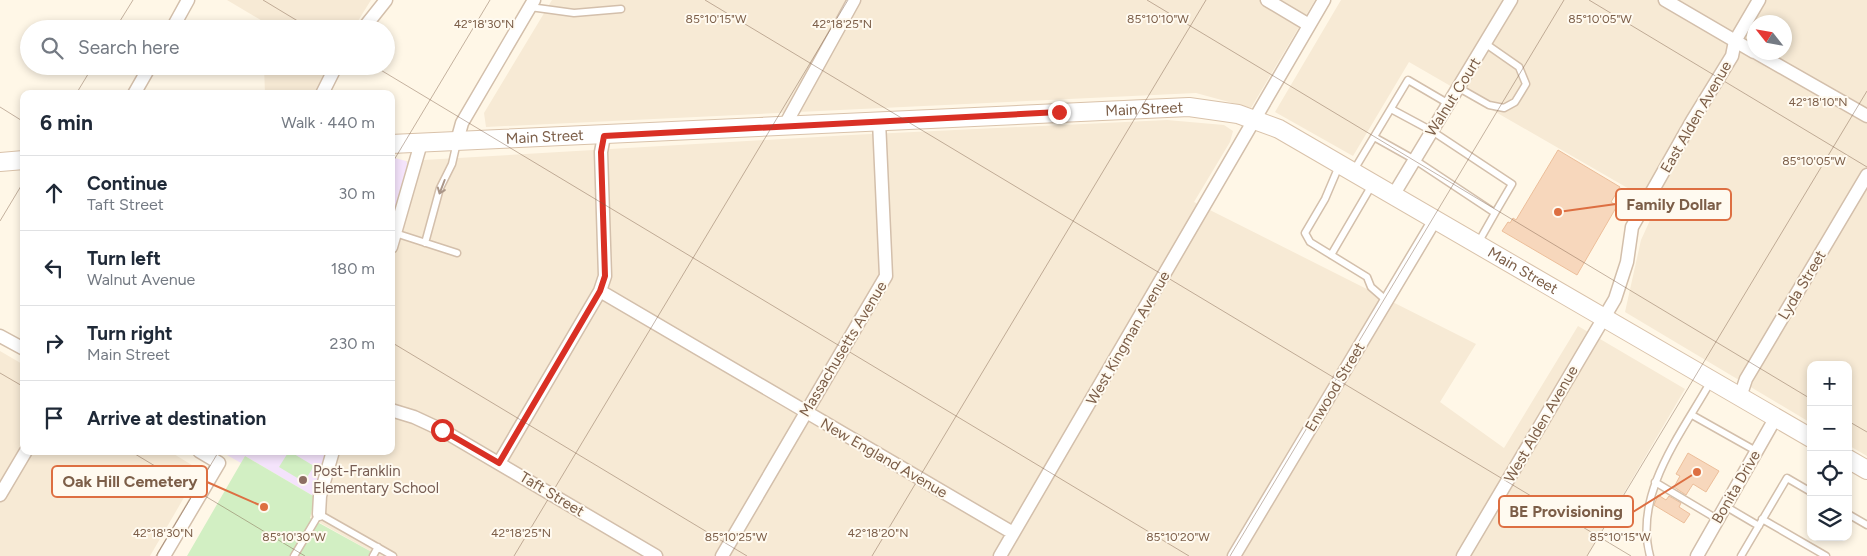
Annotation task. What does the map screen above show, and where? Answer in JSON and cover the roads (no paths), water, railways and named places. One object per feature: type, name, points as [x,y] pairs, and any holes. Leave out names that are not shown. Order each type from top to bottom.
[{"type":"street","points":[[177,20],[188,0]]},
{"type":"street","points":[[370,20],[386,0]]},
{"type":"street","points":[[785,125],[854,0]]},
{"type":"street","points":[[1267,0],[1309,25]]},
{"type":"street","name":"West Kingman Avenue","points":[[1000,556],[1324,0]]},
{"type":"street","name":"Walnut Court","points":[[1394,194],[1511,0]]},
{"type":"street","points":[[1665,0],[1747,48]]},
{"type":"street","name":"East Alden Avenue","points":[[1602,318],[1615,299],[1627,262],[1632,227],[1692,121],[1732,56],[1735,41],[1759,0]]},
{"type":"street","points":[[457,141],[462,123],[532,3]]},
{"type":"street","points":[[1769,60],[1867,116]]},
{"type":"street","points":[[136,90],[145,75]]},
{"type":"street","points":[[324,90],[332,75]]},
{"type":"street","name":"Main Street","points":[[395,144],[604,136],[785,125],[1189,107],[1255,119],[1280,129],[1347,166],[1602,318],[1807,436]]},
{"type":"street","name":"Massachusetts Avenue","points":[[722,556],[886,276],[879,121]]},
{"type":"street","points":[[499,463],[600,291],[605,276],[601,152],[604,136]]},
{"type":"street","points":[[395,234],[421,143]]},
{"type":"street","points":[[0,162],[20,160]]},
{"type":"street","name":"Lyda Street","points":[[1740,397],[1746,379],[1867,175]]},
{"type":"street","name":"Enwood Street","points":[[1234,556],[1436,218]]},
{"type":"street","name":"New England Avenue","points":[[600,291],[1013,533]]},
{"type":"street","name":"West Alden Avenue","points":[[1463,556],[1602,318]]},
{"type":"street","points":[[0,336],[20,348]]},
{"type":"street","name":"Taft Street","points":[[395,411],[414,417],[442,430],[656,556]]},
{"type":"street","name":"Bonita Drive","points":[[1697,556],[1776,417]]},
{"type":"street","points":[[0,496],[24,455]]},
{"type":"street","points":[[164,556],[219,463],[206,455]]},
{"type":"street","points":[[319,514],[320,496],[332,455]]},
{"type":"street","points":[[1852,462],[1867,470]]},
{"type":"lane","points":[[532,3],[574,13],[621,9]]},
{"type":"lane","points":[[1459,88],[1489,105],[1504,108],[1515,102],[1526,84],[1518,67],[1486,44]]},
{"type":"lane","points":[[1387,301],[1371,287],[1367,277],[1310,242],[1305,233],[1347,166],[1374,137],[1408,80],[1449,104]]},
{"type":"lane","points":[[1391,109],[1432,132],[1512,184],[1478,243]]},
{"type":"lane","points":[[1374,137],[1415,160],[1495,213]]},
{"type":"lane","points":[[425,243],[440,188],[452,164],[457,141]]},
{"type":"lane","points":[[1331,255],[1374,182]]},
{"type":"lane","points":[[395,234],[457,253]]},
{"type":"lane","points":[[1650,556],[1646,542],[1646,524],[1655,482],[1712,380]]},
{"type":"lane","points":[[1692,415],[1756,451]]},
{"type":"lane","points":[[1741,556],[1787,478],[1807,490]]},
{"type":"lane","points":[[1655,482],[1717,519]]},
{"type":"lane","points":[[1725,506],[1759,526]]},
{"type":"lane","points":[[294,556],[319,514],[393,556]]},
{"type":"lane","points":[[1852,516],[1867,525]]},
{"type":"lane","points":[[1762,519],[1826,556]]},
{"type":"lane","points":[[373,556],[378,547]]},
{"type":"place","name":"Family Dollar","points":[[1558,212]]},
{"type":"place","name":"BE Provisioning","points":[[1697,472]]},
{"type":"place","name":"Post-Franklin Elementary School","points":[[303,480]]},
{"type":"place","name":"Oak Hill Cemetery","points":[[264,507]]}]
